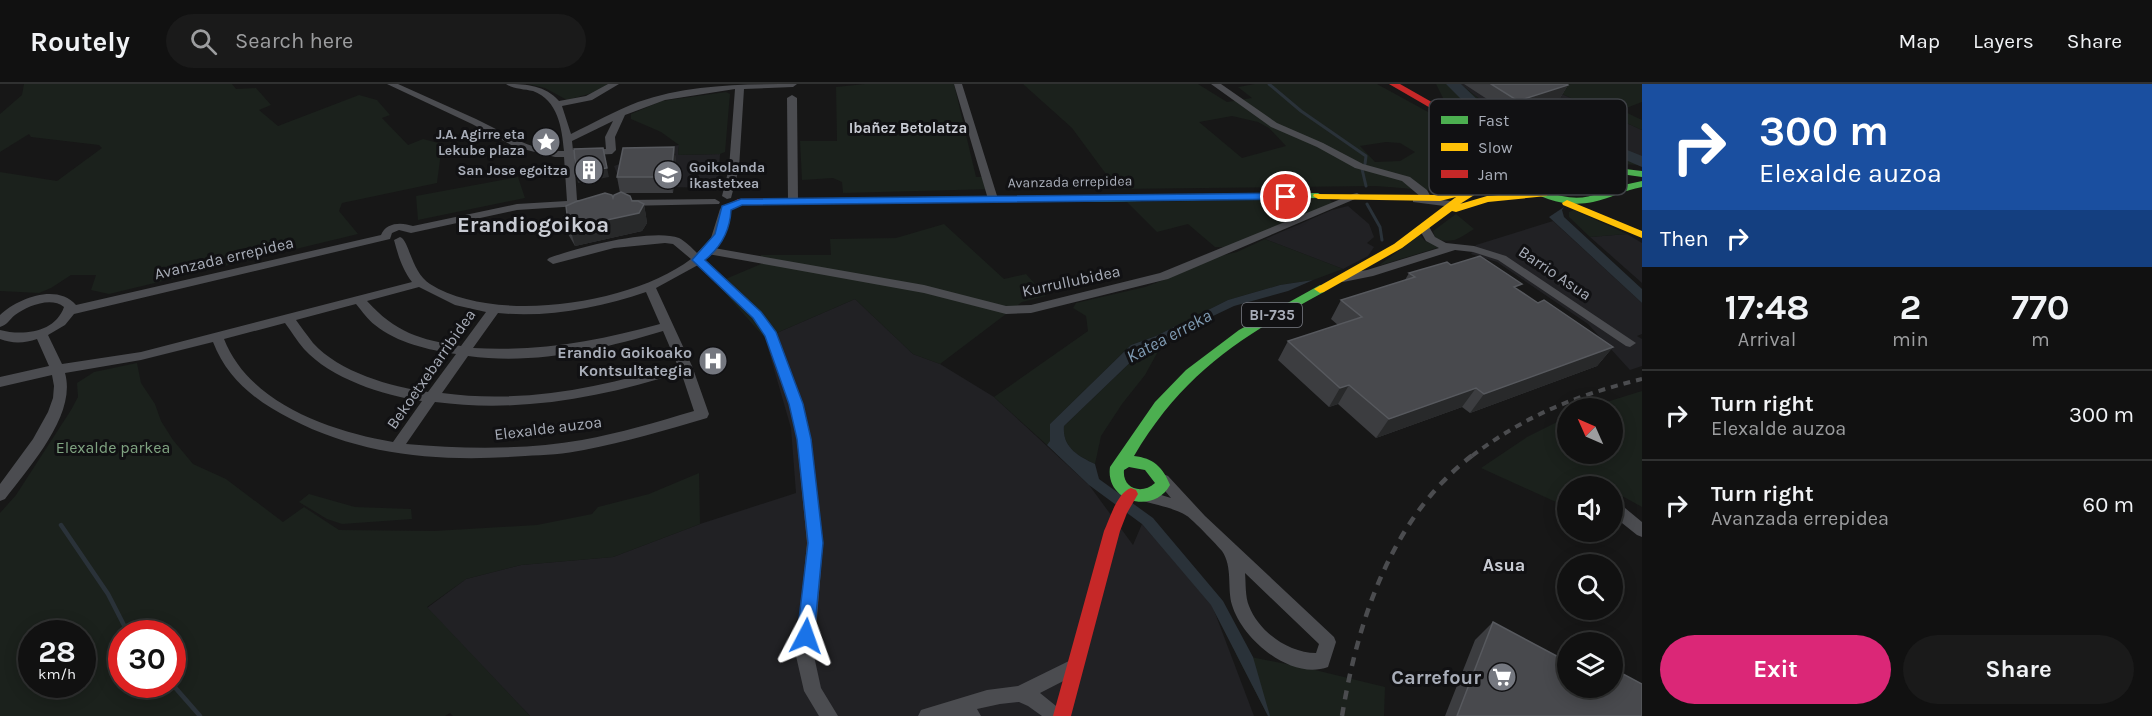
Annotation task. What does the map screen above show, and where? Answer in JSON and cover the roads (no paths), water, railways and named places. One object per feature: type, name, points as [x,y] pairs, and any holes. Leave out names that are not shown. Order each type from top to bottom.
[{"type":"main road","points":[[1393,84],[1429,104]]},
{"type":"main road","name":"BI-735","points":[[1627,173],[1642,174]]},
{"type":"main road","name":"BI-735","points":[[1627,188],[1642,184]]},
{"type":"main road","name":"Avanzada errepidea","points":[[726,202],[1357,196],[1440,198],[1452,195]]},
{"type":"main road","name":"BI-735","points":[[1122,463],[1146,423],[1188,375],[1236,338],[1297,300],[1398,246],[1466,195]]},
{"type":"main road","points":[[1550,195],[1642,235]]},
{"type":"main road","name":"BI-735","points":[[1432,221],[1467,205],[1504,196],[1550,195],[1579,200],[1601,195]]},
{"type":"main road","points":[[1601,195],[1606,210],[1621,225]]},
{"type":"main road","name":"BI-735","points":[[1153,437],[1165,402]]},
{"type":"main road","points":[[1115,478],[1124,490],[1131,494],[1148,497],[1158,493],[1159,474],[1153,452]]},
{"type":"main road","points":[[1102,564],[1105,525],[1117,467],[1122,463],[1141,461],[1159,474]]},
{"type":"main road","points":[[1062,716],[1102,564],[1120,511],[1131,494]]},
{"type":"street","points":[[391,84],[475,122],[519,145],[555,154],[603,154],[611,150],[610,137],[621,113]]},
{"type":"street","points":[[510,84],[540,91],[551,97],[557,104],[566,140],[572,203]]},
{"type":"street","points":[[557,104],[589,98],[615,84]]},
{"type":"street","points":[[566,140],[658,98],[739,85],[794,84]]},
{"type":"street","points":[[958,84],[993,199]]},
{"type":"street","points":[[1215,84],[1274,125],[1320,145],[1359,166],[1406,179],[1419,188],[1426,198]]},
{"type":"street","points":[[658,98],[670,85]]},
{"type":"street","points":[[400,240],[407,263],[421,283],[471,306],[532,310],[581,306],[619,297],[649,286],[704,255],[725,224],[726,202],[734,175],[736,158],[739,85]]},
{"type":"street","points":[[792,98],[793,201]]},
{"type":"street","name":"Kurrullubidea","points":[[704,255],[924,289],[1006,310],[1031,309],[1164,276],[1357,196]]},
{"type":"street","points":[[1407,198],[1453,206],[1467,205]]},
{"type":"street","name":"Barrio Asua","points":[[1407,198],[1426,209],[1432,221],[1430,239],[1444,246],[1474,249],[1502,258],[1630,344]]},
{"type":"street","points":[[386,237],[393,241],[400,240],[409,236],[411,230],[517,207],[572,203],[726,202]]},
{"type":"street","name":"Avanzada errepidea","points":[[69,311],[386,237],[387,232],[393,228],[405,226],[411,230]]},
{"type":"street","points":[[553,260],[564,255],[614,245],[670,239],[676,241],[704,255],[757,315],[771,335],[796,404],[804,439],[815,543],[805,656],[813,691],[829,716]]},
{"type":"street","name":"Barrio Asua","points":[[1341,278],[1369,273],[1456,247]]},
{"type":"street","points":[[0,382],[141,356],[360,301],[421,283]]},
{"type":"street","points":[[649,286],[685,366]]},
{"type":"street","points":[[0,334],[10,338],[20,338],[41,333],[60,323],[69,311],[67,302],[46,298],[28,303],[2,318]]},
{"type":"street","points":[[360,301],[375,321],[393,332],[424,344],[464,352],[526,353],[574,348],[609,343],[667,326]]},
{"type":"street","name":"Bekoetxebarribidea","points":[[396,448],[494,309]]},
{"type":"street","name":"Elexalde auzoa","points":[[217,336],[221,350],[233,369],[247,385],[268,401],[327,432],[396,448],[431,453],[485,453],[582,445],[702,414],[685,366],[627,384],[570,396],[496,401],[432,397],[390,389],[331,365],[295,333],[288,318]]},
{"type":"street","points":[[4,490],[57,410],[61,393],[60,382],[41,333]]},
{"type":"street","points":[[1159,474],[1229,548],[1328,642],[1322,661],[1307,663],[1286,654],[1264,640],[1252,627],[1241,607],[1237,591],[1237,567],[1229,548]]},
{"type":"street","points":[[1148,497],[1193,512]]},
{"type":"street","points":[[1623,515],[1642,531]]},
{"type":"street","points":[[927,716],[980,700],[1018,694],[1049,681],[1075,666]]},
{"type":"street","points":[[1018,694],[1040,702],[1055,716]]},
{"type":"street","points":[[951,708],[972,716]]},
{"type":"water","points":[[1564,207],[1562,210],[1564,217],[1642,289],[1642,303],[1549,217]]},
{"type":"water","name":"Katea erreka","points":[[1313,280],[1288,291],[1234,306],[1190,327],[1161,346],[1140,353],[1064,426],[1066,440],[1072,450],[1095,464],[1099,479],[1153,518],[1223,601],[1253,657],[1270,716],[1268,716],[1211,605],[1142,524],[1089,485],[1047,445],[1050,441],[1050,424],[1131,345],[1156,336],[1228,300],[1280,285]]},
{"type":"waterway","points":[[1269,84],[1301,111],[1366,156],[1365,164]]},
{"type":"waterway","points":[[1453,84],[1469,99]]},
{"type":"waterway","points":[[1627,156],[1642,162]]},
{"type":"waterway","points":[[1362,169],[1366,186]]},
{"type":"waterway","points":[[1367,204],[1380,227],[1382,240]]},
{"type":"waterway","points":[[61,525],[108,594],[121,620]]},
{"type":"waterway","points":[[184,698],[200,716]]},
{"type":"railway","points":[[1472,456],[1512,429],[1553,408],[1596,392],[1642,379]]},
{"type":"railway","points":[[1342,716],[1358,643],[1383,572],[1400,539],[1421,507],[1445,479],[1474,454]]},
{"type":"place","name":"J.A. Agirre eta Lekube plaza","points":[[546,142]]},
{"type":"place","name":"San Jose egoitza","points":[[589,170]]},
{"type":"place","name":"Goikolanda ikastetxea","points":[[668,175]]},
{"type":"place","name":"Erandio Goikoako Kontsultategia","points":[[713,361]]},
{"type":"place","name":"Carrefour","points":[[1502,677]]},
{"type":"district","name":"Ibañez Betolatza","points":[[908,128]]},
{"type":"district","name":"Erandiogoikoa","points":[[533,225]]},
{"type":"district","name":"Asua","points":[[1504,565]]},
{"type":"park label","name":"Elexalde parkea","points":[[113,447]]}]
